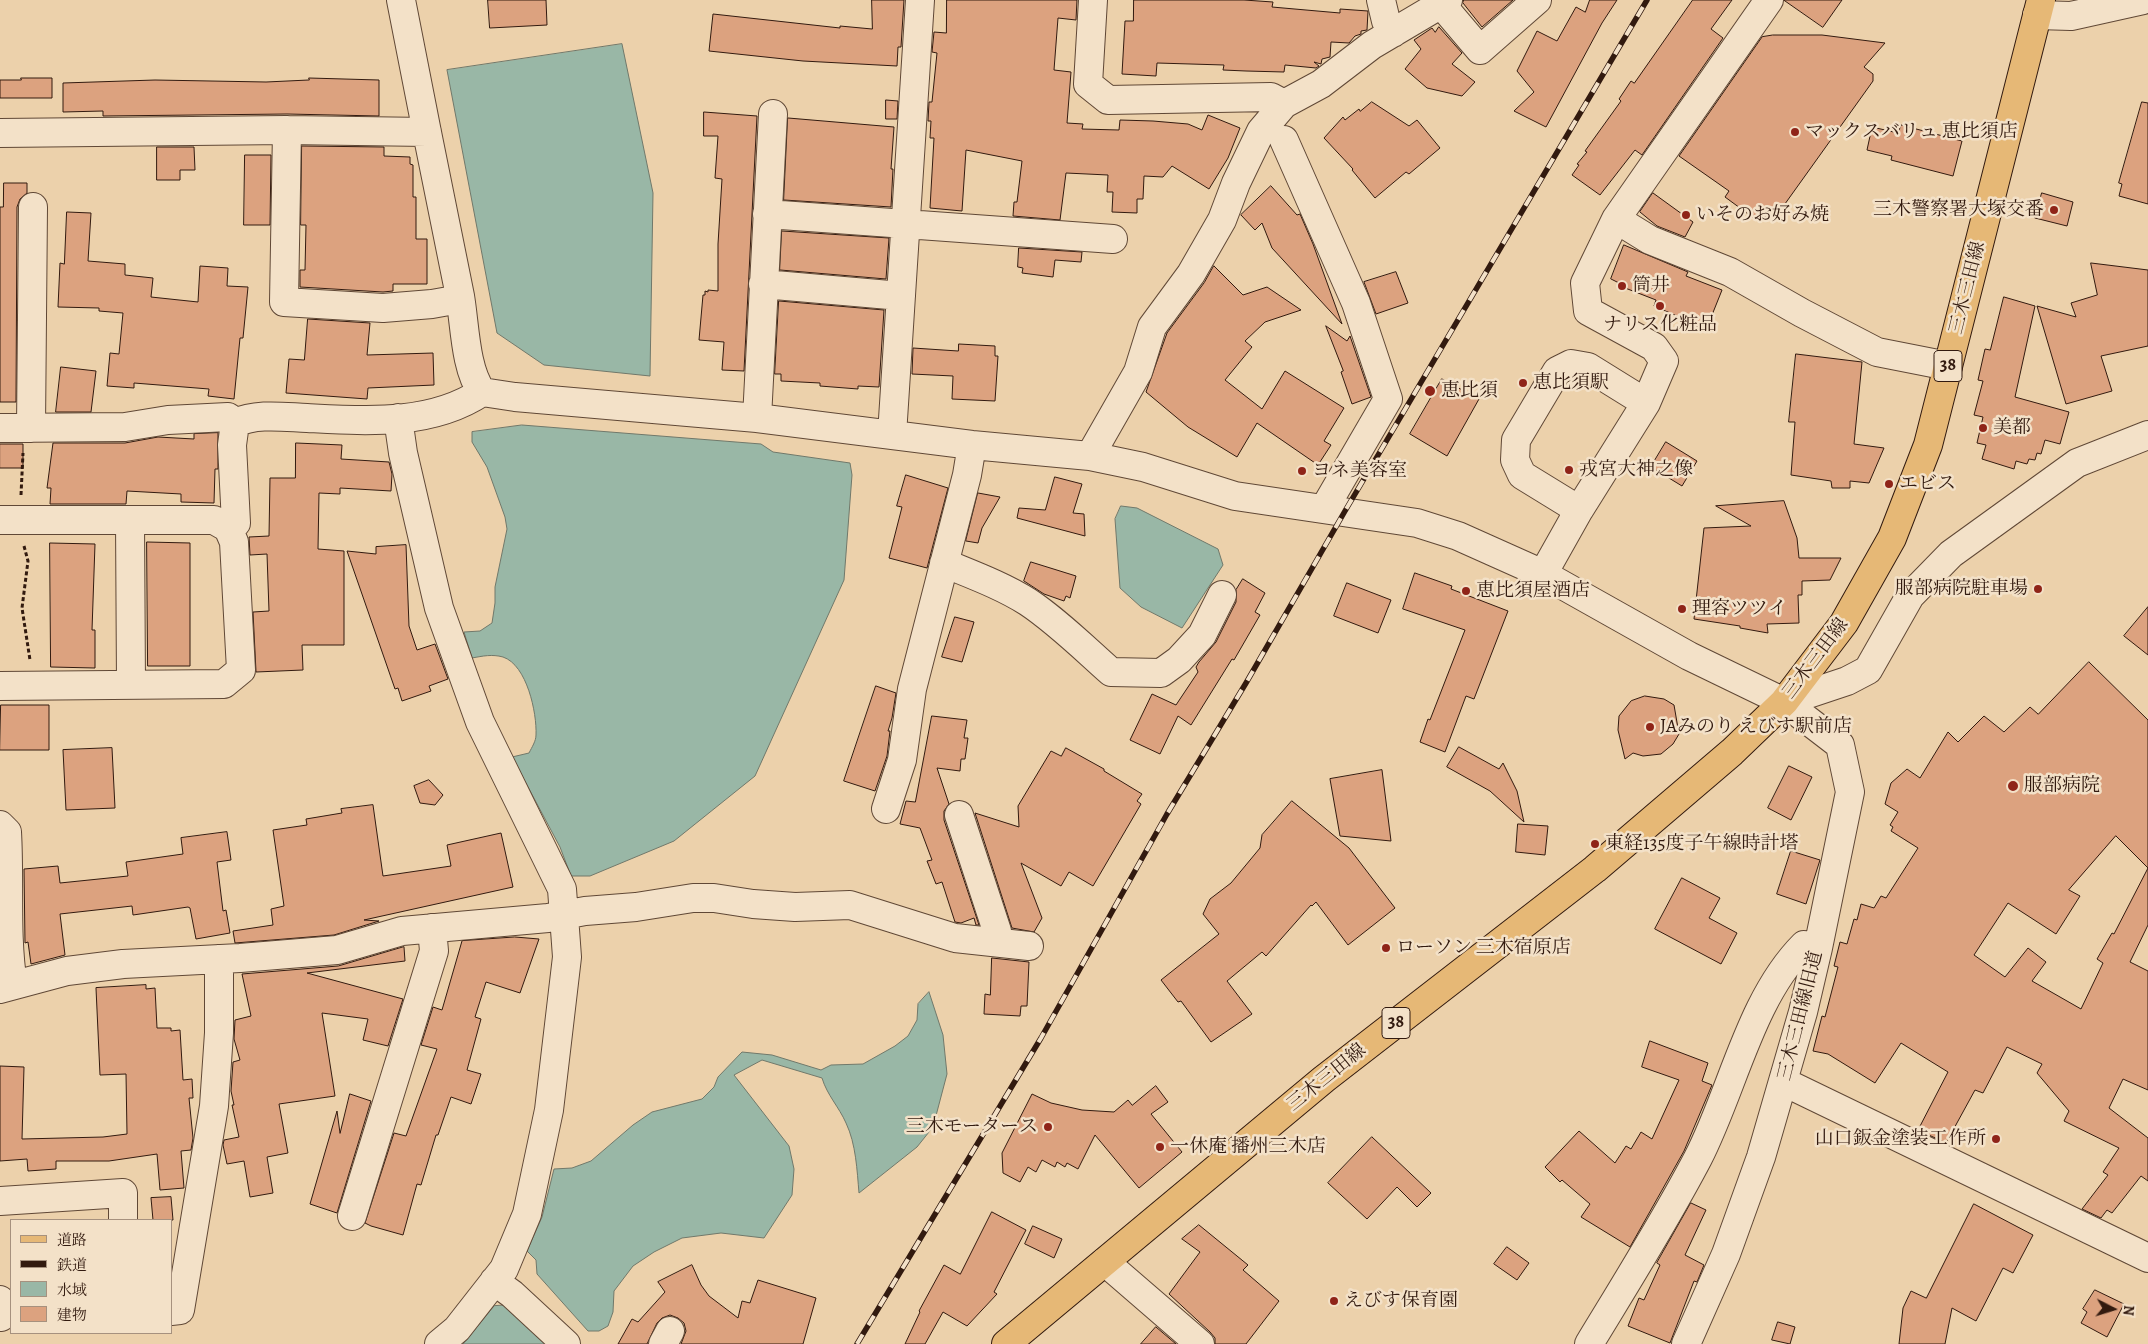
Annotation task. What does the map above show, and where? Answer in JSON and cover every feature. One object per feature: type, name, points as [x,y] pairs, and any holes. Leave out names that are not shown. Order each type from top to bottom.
[{"type":"main road","name":"三木三田線","points":[[1006,1344],[1324,1079],[1595,869],[1732,752],[1784,702],[1844,623],[1892,538],[1928,445],[2039,8]]},
{"type":"street","points":[[235,423],[247,417],[274,416],[352,421],[420,417],[457,407],[482,392],[475,382],[401,0]]},
{"type":"street","points":[[892,435],[920,0]]},
{"type":"street","points":[[1094,0],[1088,84],[1108,100],[1271,97],[1284,104]]},
{"type":"street","points":[[1381,0],[1386,21],[1393,33]]},
{"type":"street","points":[[1090,456],[1138,372],[1152,327],[1191,274],[1222,220],[1236,184],[1261,131],[1284,104],[1321,84],[1372,45],[1444,2],[1480,50],[1537,0]]},
{"type":"street","points":[[1543,574],[1579,510],[1646,402],[1664,362],[1654,347],[1588,311],[1585,283],[1616,219],[1770,0]]},
{"type":"street","points":[[2039,8],[2072,16],[2143,0]]},
{"type":"street","points":[[757,418],[773,114]]},
{"type":"street","points":[[0,133],[286,130],[427,132]]},
{"type":"street","points":[[286,130],[284,302],[383,308],[432,304],[460,299]]},
{"type":"street","points":[[1284,140],[1356,304],[1388,399],[1324,509]]},
{"type":"street","points":[[33,207],[19,428],[125,427],[168,420],[228,417],[235,423]]},
{"type":"street","points":[[767,214],[1113,239]]},
{"type":"street","points":[[1616,219],[1650,240],[1730,272],[1802,313],[1877,352],[1948,366]]},
{"type":"street","points":[[763,284],[901,296]]},
{"type":"street","points":[[1579,510],[1522,475],[1515,460],[1516,440],[1557,371],[1571,364],[1588,367],[1646,402]]},
{"type":"street","name":"三木三田線旧道","points":[[482,392],[515,397],[757,418],[972,445],[1090,456],[1142,467],[1235,496],[1417,523],[1458,536],[1543,574],[1689,656],[1784,702],[1840,745],[1850,792],[1818,948],[1784,1082],[1761,1157],[1726,1254],[1686,1344]]},
{"type":"street","points":[[398,418],[402,453],[440,608],[480,722],[562,889],[567,957],[549,1110],[527,1214],[504,1269],[456,1330],[438,1344]]},
{"type":"street","points":[[228,528],[236,522],[232,445],[235,423]]},
{"type":"street","points":[[1784,702],[1847,681],[1868,670],[1910,596],[1951,554],[2077,463],[2148,434]]},
{"type":"street","points":[[886,809],[902,760],[912,689],[967,475],[972,445]]},
{"type":"street","points":[[0,686],[224,684],[241,670],[234,542],[228,528],[214,520],[10,520]]},
{"type":"street","points":[[130,520],[131,685]]},
{"type":"street","points":[[944,563],[988,581],[1028,602],[1072,637],[1111,672],[1161,673],[1178,660],[1202,635],[1222,595]]},
{"type":"street","points":[[959,815],[997,931],[997,942]]},
{"type":"street","points":[[0,825],[7,832],[9,866],[7,987],[67,971],[123,964],[337,950],[402,930],[548,918],[564,914],[636,907],[693,898],[714,898],[753,904],[795,907],[850,905],[955,938],[1029,946]]},
{"type":"street","points":[[352,1216],[434,951],[432,928]]},
{"type":"street","points":[[1589,1344],[1699,1157],[1767,994],[1791,958],[1804,945],[1818,948]]},
{"type":"street","points":[[172,1311],[180,1310],[214,1106],[219,1033],[219,958]]},
{"type":"street","points":[[1784,1082],[2148,1258]]},
{"type":"street","points":[[0,1201],[123,1193],[123,1219]]},
{"type":"street","points":[[1105,1262],[1200,1344]]},
{"type":"street","points":[[494,1281],[512,1294],[566,1344]]},
{"type":"path","points":[[19,428],[10,520],[22,541],[28,561],[22,608],[23,624],[30,654],[28,686]]},
{"type":"water","points":[[622,44],[653,193],[650,376],[544,365],[497,333],[447,70]]},
{"type":"water","points":[[522,425],[761,444],[773,452],[850,463],[852,475],[844,580],[755,776],[674,841],[590,876],[571,876],[560,847],[512,757],[529,753],[536,737],[535,715],[524,679],[518,669],[503,657],[491,655],[472,658],[464,632],[480,631],[492,623],[495,587],[507,529],[505,517],[487,467],[472,442],[472,432]]},
{"type":"water","points":[[1121,506],[1137,508],[1218,549],[1223,565],[1182,628],[1141,607],[1120,588],[1115,519]]},
{"type":"water","points":[[929,992],[943,1035],[947,1074],[933,1127],[917,1147],[859,1193],[856,1157],[852,1140],[843,1117],[822,1078],[762,1060],[734,1075],[789,1146],[794,1169],[792,1195],[764,1238],[721,1233],[682,1238],[654,1252],[633,1266],[614,1291],[613,1312],[608,1326],[599,1331],[588,1331],[537,1274],[536,1260],[527,1251],[542,1217],[554,1169],[572,1168],[591,1161],[633,1125],[652,1112],[702,1099],[714,1087],[718,1077],[742,1052],[772,1055],[821,1070],[831,1065],[863,1064],[895,1046],[908,1036],[917,1020],[918,1004]]},
{"type":"water","points":[[508,1305],[548,1344],[463,1344],[494,1306]]},
{"type":"building","points":[[488,0],[546,0],[547,25],[490,28]]},
{"type":"building","points":[[872,0],[904,0],[901,47],[898,47],[897,66],[803,61],[709,51],[713,14],[840,28],[840,26],[872,29]]},
{"type":"building","points":[[947,0],[1077,0],[1076,20],[1058,18],[1054,70],[1071,72],[1067,123],[1083,124],[1082,129],[1119,130],[1120,120],[1153,121],[1188,124],[1202,130],[1208,115],[1240,128],[1228,158],[1209,189],[1172,166],[1163,177],[1144,176],[1143,199],[1137,199],[1137,213],[1112,212],[1113,192],[1107,192],[1108,175],[1066,173],[1060,220],[1013,216],[1014,202],[1017,202],[1022,161],[966,150],[962,211],[930,208],[934,138],[930,138],[931,121],[928,121],[929,102],[932,102],[937,53],[932,52],[934,32],[946,33]]},
{"type":"building","points":[[1134,0],[1244,0],[1273,2],[1272,7],[1340,13],[1340,9],[1368,11],[1367,30],[1361,31],[1361,34],[1355,36],[1349,43],[1331,42],[1330,57],[1322,59],[1321,64],[1314,62],[1319,66],[1316,68],[1285,65],[1284,72],[1246,71],[1223,70],[1224,65],[1157,63],[1156,76],[1122,74],[1125,21],[1133,21]]},
{"type":"building","points":[[1464,0],[1513,0],[1482,27],[1463,3]]},
{"type":"building","points":[[1590,0],[1617,0],[1602,23],[1546,127],[1514,111],[1534,92],[1517,71],[1537,31],[1557,41],[1576,7],[1585,12]]},
{"type":"building","points":[[1693,0],[1732,0],[1711,29],[1723,38],[1642,155],[1635,150],[1600,195],[1572,175],[1579,165],[1577,164],[1621,101],[1619,99],[1631,81],[1634,83]]},
{"type":"building","points":[[1784,0],[1842,0],[1823,27]]},
{"type":"building","points":[[1439,27],[1462,53],[1452,64],[1475,82],[1462,96],[1427,88],[1405,69],[1421,49],[1414,40],[1432,28],[1435,32]]},
{"type":"building","points":[[1773,35],[1822,35],[1885,43],[1864,67],[1873,74],[1873,81],[1772,222],[1760,213],[1755,219],[1725,197],[1729,191],[1679,156],[1762,37]]},
{"type":"building","points":[[21,78],[52,78],[52,98],[0,98],[0,80],[21,80]]},
{"type":"building","points":[[309,78],[379,80],[379,116],[287,114],[103,116],[103,111],[63,112],[63,83],[155,80],[266,82],[309,80]]},
{"type":"building","points":[[886,100],[898,101],[897,119],[886,119]]},
{"type":"building","points":[[1372,102],[1409,126],[1417,120],[1440,148],[1409,174],[1406,172],[1375,198],[1353,169],[1324,138],[1343,117],[1345,120]]},
{"type":"building","points":[[2142,102],[2148,103],[2148,204],[2119,196],[2122,184],[2119,183]]},
{"type":"building","points":[[704,112],[757,116],[744,371],[722,370],[724,342],[699,340],[703,295],[708,290],[718,291],[718,244],[722,179],[715,178],[718,136],[704,136]]},
{"type":"building","points":[[788,118],[894,127],[891,207],[784,200]]},
{"type":"building","points":[[1901,125],[1962,141],[1953,176],[1891,160],[1892,156],[1867,150],[1872,127],[1898,133]]},
{"type":"building","points":[[302,146],[384,147],[384,156],[410,157],[410,164],[413,165],[413,197],[416,197],[416,239],[427,239],[427,284],[393,284],[393,291],[383,292],[300,287],[300,270],[305,270],[306,225],[301,225]]},
{"type":"building","points":[[157,147],[194,147],[195,170],[180,170],[180,180],[157,180]]},
{"type":"building","points":[[245,155],[271,155],[270,225],[244,225]]},
{"type":"building","points":[[4,183],[27,183],[27,193],[20,199],[17,207],[16,402],[0,402],[0,207],[3,207]]},
{"type":"building","points":[[1271,186],[1297,215],[1300,214],[1342,324],[1272,248],[1262,223],[1255,230],[1241,215]]},
{"type":"building","points":[[1653,193],[1693,222],[1685,237],[1657,226],[1640,212]]},
{"type":"building","name":"三木警察署大塚交番","points":[[2042,193],[2073,202],[2067,226],[2035,218]]},
{"type":"building","points":[[67,212],[91,213],[88,261],[125,264],[125,275],[153,278],[151,297],[198,302],[200,266],[228,268],[227,286],[248,287],[243,338],[240,338],[234,399],[208,396],[209,389],[134,383],[134,388],[107,386],[110,353],[119,354],[123,313],[99,311],[99,308],[58,307],[60,263],[64,264]]},
{"type":"building","points":[[782,231],[889,238],[886,279],[780,270]]},
{"type":"building","points":[[1624,245],[1688,272],[1686,276],[1722,290],[1706,330],[1676,319],[1677,316],[1654,306],[1656,300],[1620,286],[1621,284],[1611,279]]},
{"type":"building","points":[[1019,248],[1082,252],[1081,262],[1055,260],[1053,277],[1022,273],[1023,268],[1018,267]]},
{"type":"building","points":[[2091,263],[2148,270],[2148,346],[2101,356],[2112,391],[2066,404],[2037,306],[2076,317],[2071,303],[2097,295]]},
{"type":"building","points":[[1214,266],[1243,295],[1267,287],[1301,310],[1265,322],[1245,341],[1252,347],[1225,380],[1262,409],[1285,371],[1344,408],[1324,441],[1331,445],[1318,465],[1257,423],[1237,457],[1188,427],[1146,392],[1167,333],[1204,283]]},
{"type":"building","points":[[1396,272],[1408,303],[1376,314],[1364,282]]},
{"type":"building","points":[[2004,297],[2035,306],[2015,397],[2069,412],[2060,444],[2045,440],[2041,454],[2037,453],[2035,460],[2029,459],[2027,464],[2016,461],[2014,469],[1982,459],[1986,445],[1977,443],[1983,417],[1974,415],[1983,381],[1978,380],[1985,349],[1990,350]]},
{"type":"building","points":[[779,301],[884,310],[879,387],[858,386],[858,389],[820,386],[820,383],[781,381],[781,374],[775,374]]},
{"type":"building","points":[[308,319],[370,323],[367,355],[433,353],[434,385],[368,388],[367,399],[286,393],[289,359],[304,360]]},
{"type":"building","points":[[1326,326],[1347,341],[1350,336],[1371,397],[1352,404],[1341,372],[1343,371]]},
{"type":"building","points":[[959,344],[995,346],[995,356],[998,356],[995,401],[952,399],[953,376],[912,374],[913,348],[958,351]]},
{"type":"building","points":[[1796,354],[1862,362],[1854,444],[1884,448],[1869,483],[1850,481],[1850,488],[1832,488],[1831,481],[1791,475],[1795,422],[1789,422]]},
{"type":"building","points":[[61,367],[96,371],[91,412],[56,412]]},
{"type":"building","points":[[1442,379],[1479,399],[1447,456],[1410,434]]},
{"type":"building","points":[[218,433],[218,469],[215,469],[214,503],[181,502],[181,494],[127,491],[126,504],[50,504],[51,488],[47,488],[53,443],[125,443],[158,437],[194,439],[194,434]]},
{"type":"building","points":[[1666,442],[1697,461],[1682,486],[1651,467]]},
{"type":"building","points":[[296,443],[342,445],[341,459],[389,462],[392,474],[391,491],[340,488],[340,494],[319,493],[318,549],[344,551],[344,645],[302,645],[303,670],[256,672],[253,612],[269,611],[267,554],[250,555],[249,537],[269,536],[270,478],[295,478]]},
{"type":"building","points":[[0,444],[23,444],[23,468],[0,468]]},
{"type":"building","points":[[906,475],[948,488],[927,568],[889,558],[902,507],[897,506]]},
{"type":"building","points":[[1055,477],[1082,484],[1073,513],[1084,514],[1085,536],[1017,518],[1019,508],[1045,510]]},
{"type":"building","points":[[978,493],[1000,497],[982,528],[978,543],[966,541]]},
{"type":"building","points":[[1784,501],[1797,538],[1799,558],[1841,558],[1830,580],[1802,581],[1802,595],[1798,595],[1799,623],[1767,624],[1768,633],[1740,628],[1740,626],[1694,619],[1704,528],[1751,526],[1716,506]]},
{"type":"building","points":[[147,542],[190,543],[190,666],[148,666]]},
{"type":"building","points":[[50,543],[95,544],[92,630],[95,630],[95,668],[51,667]]},
{"type":"building","points":[[406,545],[409,626],[417,650],[435,644],[448,679],[429,686],[431,691],[402,701],[398,688],[395,689],[347,551],[376,554],[376,547]]},
{"type":"building","points":[[1031,562],[1076,576],[1070,598],[1066,596],[1064,601],[1044,594],[1024,581]]},
{"type":"building","points":[[1415,573],[1452,586],[1451,589],[1508,611],[1474,699],[1466,696],[1445,752],[1420,742],[1465,630],[1403,609]]},
{"type":"building","points":[[1243,579],[1265,593],[1255,612],[1260,615],[1234,660],[1232,659],[1191,725],[1178,716],[1160,754],[1130,740],[1152,694],[1176,705],[1198,672],[1196,667],[1199,662],[1216,642],[1236,602],[1236,590]]},
{"type":"building","points":[[1347,583],[1391,600],[1378,633],[1334,616]]},
{"type":"building","points":[[2148,607],[2148,655],[2124,636]]},
{"type":"building","points":[[955,617],[974,622],[962,662],[942,657]]},
{"type":"building","points":[[2089,662],[2148,720],[2148,868],[2148,925],[2130,962],[2148,971],[2148,1090],[2123,1079],[2109,1108],[2148,1138],[2148,1181],[2141,1176],[2112,1213],[2107,1210],[2101,1218],[2082,1209],[2108,1175],[2103,1172],[2119,1148],[2064,1121],[2069,1111],[2037,1073],[2042,1064],[2007,1047],[1983,1093],[1975,1090],[1946,1143],[1918,1130],[1948,1072],[1901,1043],[1875,1083],[1828,1054],[1813,1051],[1822,1016],[1825,1017],[1838,967],[1834,966],[1840,942],[1847,944],[1854,919],[1857,920],[1861,904],[1874,908],[1881,896],[1886,898],[1918,848],[1891,831],[1893,827],[1890,825],[1898,812],[1885,804],[1891,783],[1907,769],[1920,778],[1948,732],[1958,742],[1984,716],[2004,732],[2030,707],[2038,714]],"holes":[[[2116,836],[2148,868],[2114,934],[2112,933],[2097,959],[2103,963],[2081,1009],[2032,981],[2046,962],[2028,948],[2005,977],[1974,955],[2008,903],[2056,934],[2080,896],[2069,890]]]},
{"type":"building","points":[[876,686],[896,693],[888,731],[890,731],[887,756],[875,791],[844,781]]},
{"type":"building","points":[[1645,696],[1664,699],[1674,705],[1679,734],[1673,744],[1661,754],[1643,756],[1633,753],[1625,759],[1618,730],[1619,716],[1631,701]]},
{"type":"building","points":[[1,705],[49,705],[49,750],[0,750]]},
{"type":"building","points":[[932,716],[967,720],[964,738],[968,738],[965,759],[961,759],[960,771],[937,768],[949,804],[944,811],[944,820],[979,925],[976,925],[974,918],[961,923],[955,922],[942,882],[936,884],[927,861],[932,860],[920,828],[900,824],[906,801],[915,802]]},
{"type":"building","points":[[1459,747],[1499,769],[1503,763],[1517,791],[1524,822],[1490,791],[1447,767]]},
{"type":"building","points":[[112,748],[115,808],[66,810],[63,750]]},
{"type":"building","points":[[1066,748],[1104,769],[1104,771],[1142,794],[1137,801],[1141,804],[1093,886],[1069,872],[1061,886],[1021,863],[1042,918],[1034,932],[1012,928],[975,813],[1019,827],[1018,806],[1051,751],[1061,756]]},
{"type":"building","points":[[1789,766],[1812,777],[1791,820],[1768,808]]},
{"type":"building","points":[[1382,770],[1391,841],[1340,836],[1330,779]]},
{"type":"building","points":[[429,780],[443,795],[435,805],[420,803],[414,786]]},
{"type":"building","points":[[1292,801],[1349,848],[1395,908],[1348,945],[1316,902],[1311,905],[1266,956],[1262,952],[1227,981],[1252,1014],[1211,1042],[1181,1001],[1178,1002],[1161,980],[1219,934],[1203,914],[1210,899],[1231,883],[1260,848],[1262,835]]},
{"type":"building","points":[[373,805],[383,876],[451,866],[447,845],[501,833],[513,887],[364,920],[379,921],[334,935],[235,943],[233,931],[273,925],[271,909],[284,906],[273,830],[307,825],[306,819],[342,813],[341,809]]},
{"type":"building","points":[[1518,824],[1548,826],[1545,855],[1516,852]]},
{"type":"building","points":[[227,832],[231,860],[217,862],[223,911],[226,910],[230,933],[196,939],[190,908],[188,907],[133,915],[132,906],[60,914],[65,955],[31,964],[28,942],[25,943],[24,869],[58,866],[60,883],[128,876],[126,862],[183,854],[181,838]]},
{"type":"building","points":[[1791,851],[1820,860],[1806,904],[1777,894]]},
{"type":"building","points":[[1682,878],[1720,898],[1709,918],[1737,933],[1721,964],[1655,929]]},
{"type":"building","points":[[515,937],[539,939],[520,993],[486,982],[475,1017],[481,1019],[467,1070],[481,1074],[471,1104],[451,1097],[438,1135],[436,1135],[421,1185],[417,1184],[403,1235],[365,1223],[394,1133],[406,1136],[437,1049],[421,1045],[433,1007],[442,1010],[462,941]]},
{"type":"building","points":[[404,947],[405,961],[307,973],[403,999],[388,1046],[363,1040],[368,1019],[322,1013],[335,1096],[279,1104],[288,1153],[267,1157],[273,1193],[250,1197],[244,1161],[227,1164],[223,1145],[224,1140],[239,1137],[231,1091],[233,1062],[240,1060],[234,1039],[235,1020],[251,1016],[242,974],[338,966]]},
{"type":"building","points":[[992,958],[1029,962],[1027,1006],[1021,1006],[1020,1016],[984,1014],[985,994],[990,995]]},
{"type":"building","points":[[146,985],[146,989],[155,988],[157,1028],[171,1028],[171,1031],[180,1030],[183,1080],[192,1079],[193,1098],[189,1098],[193,1138],[191,1150],[181,1151],[184,1188],[160,1190],[157,1154],[109,1161],[56,1161],[56,1169],[28,1171],[27,1159],[0,1161],[0,1066],[24,1067],[22,1139],[103,1137],[127,1134],[126,1074],[100,1075],[96,988]]},
{"type":"building","points":[[1650,1041],[1708,1063],[1702,1081],[1712,1085],[1684,1151],[1630,1247],[1581,1217],[1590,1204],[1562,1180],[1560,1182],[1545,1167],[1579,1131],[1615,1163],[1626,1146],[1631,1149],[1641,1132],[1652,1139],[1679,1080],[1642,1067]]},
{"type":"building","points":[[1156,1086],[1168,1102],[1151,1114],[1182,1152],[1139,1188],[1095,1135],[1078,1169],[1067,1163],[1065,1167],[1057,1162],[1055,1167],[1042,1160],[1036,1172],[1028,1167],[1020,1182],[1003,1173],[1002,1153],[1032,1094],[1051,1103],[1082,1110],[1114,1112],[1128,1100],[1132,1105]]},
{"type":"building","points":[[350,1094],[371,1101],[337,1213],[310,1204],[337,1111],[340,1133]]},
{"type":"building","points":[[1372,1137],[1431,1193],[1417,1207],[1397,1187],[1367,1219],[1328,1183]]},
{"type":"building","points":[[171,1197],[173,1220],[153,1219],[151,1198]]},
{"type":"building","points":[[1691,1203],[1706,1210],[1685,1255],[1704,1265],[1697,1282],[1694,1281],[1670,1343],[1628,1326],[1639,1298],[1644,1300],[1660,1265],[1657,1263]]},
{"type":"building","points":[[1974,1204],[2033,1235],[2013,1273],[2003,1268],[1976,1321],[1952,1308],[1945,1344],[1899,1344],[1903,1308],[1911,1291],[1926,1298]]},
{"type":"building","points":[[992,1212],[1026,1230],[994,1292],[997,1294],[967,1326],[943,1312],[925,1344],[905,1344],[919,1311],[944,1265],[960,1274]]},
{"type":"building","points":[[1199,1225],[1248,1265],[1243,1270],[1279,1301],[1246,1344],[1215,1344],[1215,1338],[1210,1332],[1169,1294],[1200,1252],[1182,1239]]},
{"type":"building","points":[[1033,1226],[1062,1239],[1054,1258],[1025,1244]]},
{"type":"building","points":[[1507,1247],[1529,1263],[1517,1280],[1494,1264]]},
{"type":"building","points":[[692,1265],[701,1285],[709,1296],[738,1318],[742,1301],[750,1303],[758,1280],[816,1298],[803,1344],[681,1344],[686,1331],[684,1323],[670,1315],[662,1318],[657,1323],[647,1344],[618,1344],[632,1319],[638,1322],[665,1292],[658,1282]]},
{"type":"building","points":[[2095,1290],[2124,1304],[2107,1337],[2081,1323],[2087,1312],[2083,1309]]},
{"type":"building","points":[[1778,1322],[1795,1327],[1790,1344],[1772,1340]]},
{"type":"building","points":[[1156,1327],[1176,1344],[1141,1344]]},
{"type":"railway","points":[[857,1344],[1041,1038],[1167,814],[1246,683],[1345,511],[1647,0]]},
{"type":"place","name":"マックスバリュ 恵比須店","points":[[1795,132]]},
{"type":"place","name":"三木警察署大塚交番","points":[[2054,210]]},
{"type":"place","name":"いそのお好み焼","points":[[1686,215]]},
{"type":"place","name":"筒井","points":[[1622,286]]},
{"type":"place","name":"ナリス化粧品","points":[[1660,306]]},
{"type":"place","name":"恵比須駅","points":[[1523,383]]},
{"type":"place","name":"恵比須","points":[[1430,391]]},
{"type":"place","name":"美都","points":[[1983,428]]},
{"type":"place","name":"戎宮大神之像","points":[[1569,470]]},
{"type":"place","name":"ヨネ美容室","points":[[1302,471]]},
{"type":"place","name":"エビス","points":[[1889,484]]},
{"type":"place","name":"服部病院駐車場","points":[[2038,589]]},
{"type":"place","name":"恵比須屋酒店","points":[[1466,591]]},
{"type":"place","name":"理容ツツイ","points":[[1682,609]]},
{"type":"place","name":"JAみのり えびす駅前店","points":[[1650,727]]},
{"type":"place","name":"服部病院","points":[[2013,786]]},
{"type":"place","name":"東経135度子午線時計塔","points":[[1595,844]]},
{"type":"place","name":"ローソン 三木宿原店","points":[[1386,948]]},
{"type":"place","name":"三木モータース","points":[[1048,1127]]},
{"type":"place","name":"山口鈑金塗装工作所","points":[[1996,1139]]},
{"type":"place","name":"一休庵 播州三木店","points":[[1160,1147]]},
{"type":"place","name":"えびす保育園","points":[[1334,1301]]}]
